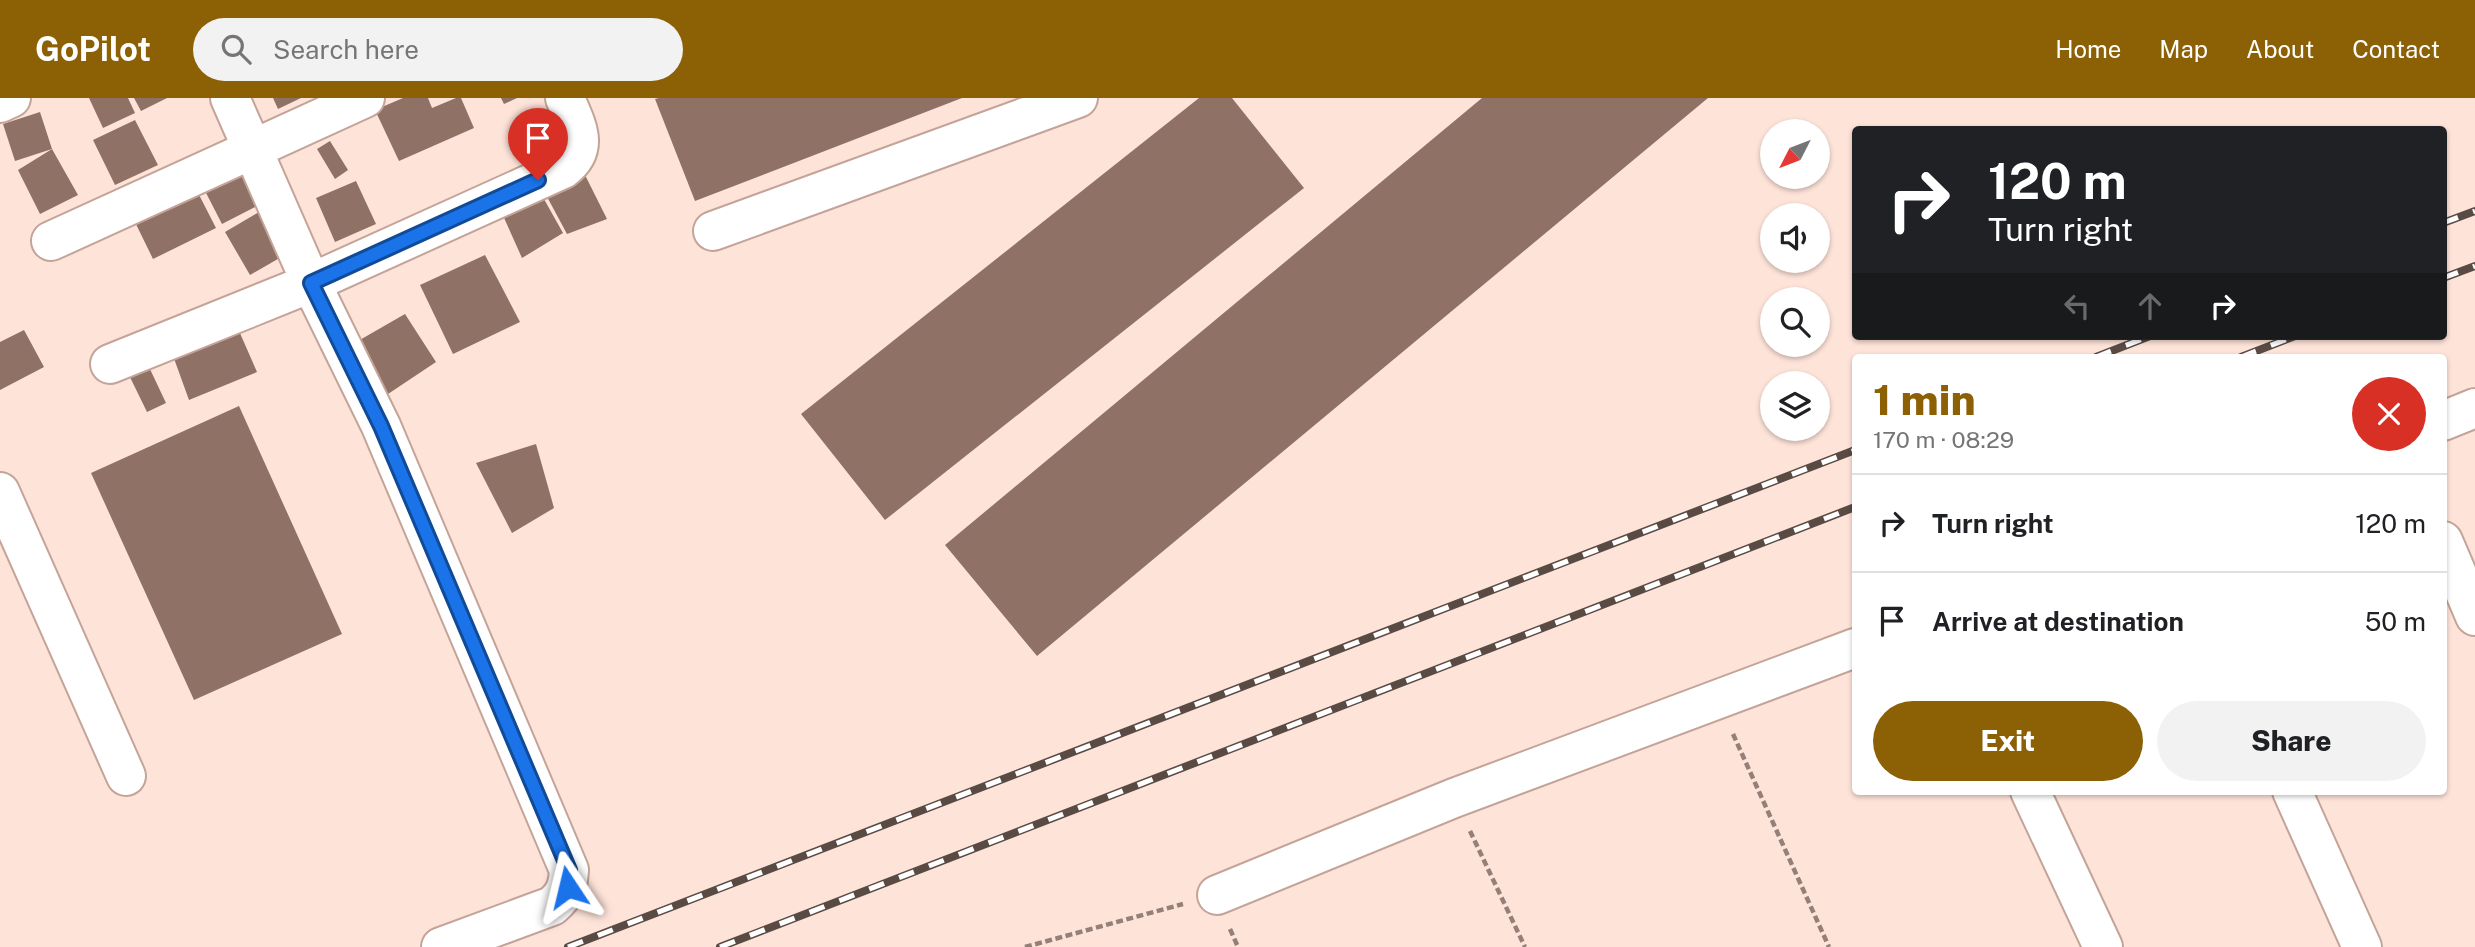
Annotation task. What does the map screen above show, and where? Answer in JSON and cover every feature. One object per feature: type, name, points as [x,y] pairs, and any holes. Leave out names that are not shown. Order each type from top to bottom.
[{"type":"street","points":[[0,103],[11,98]]},
{"type":"street","points":[[230,98],[311,283],[381,426],[569,870],[568,887],[552,906],[440,947]]},
{"type":"street","points":[[51,241],[365,98]]},
{"type":"street","points":[[110,364],[311,283],[563,169],[578,155],[580,143],[565,98]]},
{"type":"street","points":[[713,231],[1077,98]]},
{"type":"street","points":[[2447,419],[2475,408]]},
{"type":"street","points":[[0,492],[126,776]]},
{"type":"street","points":[[2447,550],[2475,616]]},
{"type":"street","points":[[1217,895],[1454,798],[1852,649]]},
{"type":"street","points":[[2032,795],[2103,947]]},
{"type":"street","points":[[2294,795],[2362,947]]},
{"type":"path","points":[[1718,700],[1829,947]]},
{"type":"path","points":[[1454,798],[1525,947]]},
{"type":"path","points":[[1025,947],[1217,895]]},
{"type":"building","points":[[89,98],[128,98],[135,113],[103,128]]},
{"type":"building","points":[[134,98],[167,98],[141,111]]},
{"type":"building","points":[[273,98],[301,98],[278,109]]},
{"type":"building","points":[[403,98],[428,98],[432,108],[461,98],[474,128],[399,161],[375,110]]},
{"type":"building","points":[[501,98],[517,98],[504,104]]},
{"type":"building","points":[[962,98],[695,201],[655,99]]},
{"type":"building","points":[[1199,98],[1232,98],[1304,188],[885,520],[801,414]]},
{"type":"building","points":[[1482,98],[1708,98],[1037,656],[945,545]]},
{"type":"building","points":[[553,107],[566,133],[529,150],[517,124]]},
{"type":"building","points":[[40,112],[52,149],[15,161],[3,124]]},
{"type":"building","points":[[135,120],[158,165],[115,185],[93,140]]},
{"type":"building","points":[[330,141],[348,170],[335,179],[317,149]]},
{"type":"building","points":[[52,149],[78,195],[40,214],[18,170]]},
{"type":"building","points":[[242,167],[261,204],[222,224],[203,187]]},
{"type":"building","points":[[585,175],[607,219],[567,234],[545,193]]},
{"type":"building","points":[[356,181],[376,224],[335,242],[316,198]]},
{"type":"building","points":[[195,187],[216,228],[153,259],[133,218]]},
{"type":"building","points":[[540,192],[563,233],[522,258],[501,211]]},
{"type":"building","points":[[264,209],[290,252],[250,275],[225,232]]},
{"type":"building","points":[[485,255],[520,322],[453,354],[420,285]]},
{"type":"building","points":[[405,314],[436,362],[382,398],[358,341]]},
{"type":"building","points":[[236,324],[257,372],[189,400],[172,353]]},
{"type":"building","points":[[24,330],[44,367],[0,390],[0,342]]},
{"type":"building","points":[[149,367],[166,403],[147,412],[127,371]]},
{"type":"building","points":[[239,406],[342,634],[194,700],[91,473]]},
{"type":"building","points":[[536,444],[554,508],[512,533],[476,463]]},
{"type":"railway","points":[[2447,222],[2475,211]]},
{"type":"railway","points":[[2447,276],[2475,266]]},
{"type":"railway","points":[[2104,354],[2140,340]]},
{"type":"railway","points":[[2249,354],[2285,340]]},
{"type":"railway","points":[[568,947],[1852,451]]},
{"type":"railway","points":[[720,947],[1852,508]]},
{"type":"route","points":[[538,180],[311,283],[381,426],[569,870],[568,887]]}]
